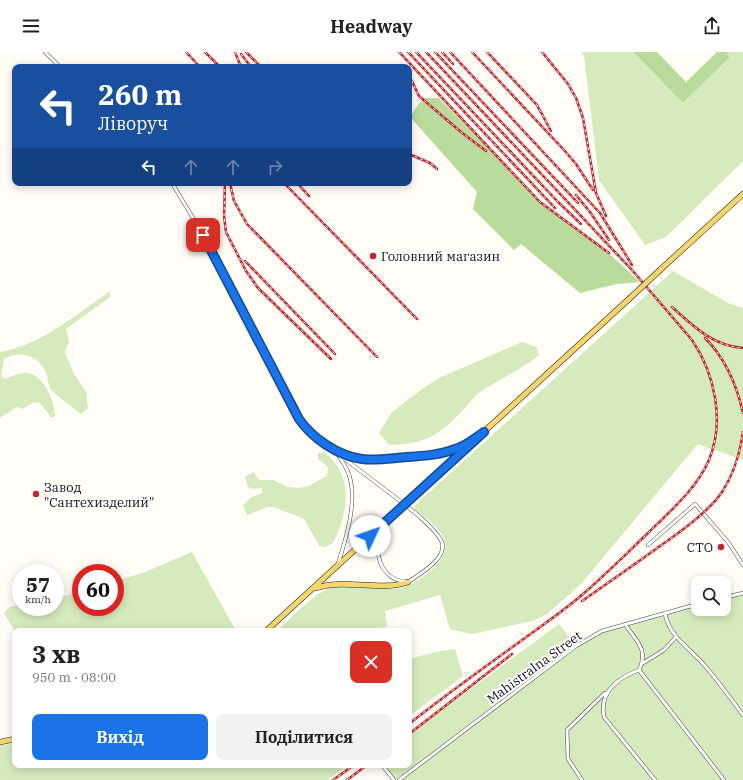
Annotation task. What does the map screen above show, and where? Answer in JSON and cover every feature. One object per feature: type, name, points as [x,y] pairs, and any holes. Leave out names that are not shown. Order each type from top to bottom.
[{"type":"main road","points":[[269,628],[743,194]]},
{"type":"main road","points":[[313,589],[334,583],[397,585],[408,582]]},
{"type":"main road","points":[[0,742],[12,740]]},
{"type":"street","points":[[45,52],[57,64]]},
{"type":"street","points":[[174,186],[211,248],[299,419],[314,435],[419,516],[438,536],[442,547],[439,557],[435,562],[408,582],[393,579],[388,575],[380,562],[377,542],[380,531],[385,522]]},
{"type":"street","points":[[335,450],[352,457],[365,459],[430,455],[455,450],[484,432]]},
{"type":"street","points":[[335,450],[349,474],[352,493],[346,538],[338,565]]},
{"type":"street","points":[[648,545],[696,504],[728,542],[743,565]]},
{"type":"street","points":[[731,596],[743,593]]},
{"type":"street","name":"Mahistralna Street","points":[[399,780],[576,646],[602,631],[691,606]]},
{"type":"street","points":[[665,613],[666,621],[676,637],[704,664],[743,715]]},
{"type":"street","points":[[582,780],[568,759],[567,730],[609,689],[627,674],[639,670],[644,659],[643,650],[625,624]]},
{"type":"street","points":[[642,664],[664,650],[676,637]]},
{"type":"street","points":[[639,670],[724,780]]},
{"type":"street","points":[[609,689],[604,702],[604,717],[655,780]]},
{"type":"street","points":[[384,768],[394,780]]},
{"type":"green space","points":[[581,52],[633,52],[683,103],[728,59],[727,52],[743,52],[743,161],[666,237],[645,245],[599,180],[584,56]]},
{"type":"green space","points":[[633,52],[657,52],[686,82],[717,52],[727,52],[729,58],[683,103]]},
{"type":"green space","points":[[425,98],[439,98],[540,202],[604,249],[640,282],[617,284],[580,293],[521,244],[514,250],[473,209],[477,192],[412,119],[412,114],[419,103]]},
{"type":"green space","points":[[673,271],[728,303],[743,308],[743,460],[698,444],[581,584],[547,614],[533,621],[472,634],[450,629],[440,595],[385,611],[387,626],[379,628],[280,628],[310,600],[332,587],[339,585],[354,585],[385,589],[401,588],[419,580],[428,573],[442,558],[445,550],[445,542],[437,528],[414,509],[415,505]]},
{"type":"green space","points":[[110,291],[110,297],[66,329],[69,342],[65,352],[73,372],[86,392],[88,408],[81,414],[50,388],[47,375],[40,363],[30,356],[17,355],[4,359],[1,376],[5,379],[24,373],[33,374],[47,389],[53,403],[55,416],[52,418],[39,402],[33,403],[22,409],[17,407],[0,418],[0,352],[30,343],[44,336],[72,319]]},
{"type":"green space","points":[[522,342],[536,347],[539,355],[487,387],[440,431],[423,440],[413,443],[389,445],[379,433],[392,412],[439,378]]},
{"type":"green space","points":[[324,452],[341,472],[346,495],[342,520],[333,543],[325,547],[319,546],[305,520],[273,507],[267,507],[247,515],[243,505],[250,498],[262,493],[262,488],[252,489],[248,487],[245,476],[254,472],[259,480],[273,480],[288,487],[298,488],[309,486],[327,476],[328,467],[318,459],[318,453]]},
{"type":"green space","points":[[192,552],[234,628],[13,628],[4,613],[9,607],[12,606],[12,616],[64,616],[64,596],[72,594],[72,616],[124,616],[124,578],[145,572]]},
{"type":"green space","points":[[743,593],[743,780],[394,780],[384,768],[412,768],[412,732],[559,624],[576,646],[602,631],[691,606],[691,616],[731,616],[731,596]]},
{"type":"green space","points":[[455,649],[463,676],[412,714],[412,658],[435,652]]},
{"type":"green space","points":[[12,744],[12,768],[344,768],[328,780],[0,780],[0,745]]},
{"type":"railway","points":[[186,52],[197,64]]},
{"type":"railway","points":[[205,52],[217,64]]},
{"type":"railway","points":[[235,52],[240,64]]},
{"type":"railway","points":[[246,52],[258,64]]},
{"type":"railway","points":[[399,52],[410,64]]},
{"type":"railway","points":[[408,52],[555,208]]},
{"type":"railway","points":[[416,52],[558,202],[581,224]]},
{"type":"railway","points":[[412,722],[569,606],[673,509],[704,471],[714,445],[717,414],[712,383],[707,368],[692,340],[632,270],[426,52]]},
{"type":"railway","points":[[435,52],[578,203]]},
{"type":"railway","points":[[442,52],[453,64]]},
{"type":"railway","points":[[450,52],[600,213],[632,265]]},
{"type":"railway","points":[[472,52],[564,150],[576,164],[593,190]]},
{"type":"railway","points":[[487,52],[537,105],[551,131]]},
{"type":"railway","points":[[542,52],[568,84],[576,98],[583,118],[596,193],[606,216]]},
{"type":"railway","points":[[241,54],[249,64]]},
{"type":"railway","points":[[412,66],[540,202],[609,253]]},
{"type":"railway","points":[[412,81],[419,96],[486,151]]},
{"type":"railway","points":[[412,155],[430,163],[437,169]]},
{"type":"railway","points":[[225,186],[224,216],[226,232],[246,271],[258,288],[331,359]]},
{"type":"railway","points":[[231,186],[234,201],[247,224],[377,357]]},
{"type":"railway","points":[[287,186],[417,319]]},
{"type":"railway","points":[[300,186],[309,196]]},
{"type":"railway","points":[[576,195],[590,212],[609,240]]},
{"type":"railway","points":[[245,261],[335,354]]},
{"type":"railway","points":[[672,307],[704,334],[722,343],[743,348]]},
{"type":"railway","points":[[705,338],[719,355],[730,373],[743,413]]},
{"type":"railway","points":[[582,601],[676,535],[710,507],[722,492],[730,478],[740,448],[743,432]]},
{"type":"railway","points":[[412,732],[512,654]]},
{"type":"railway","points":[[333,780],[350,768]]},
{"type":"railway","points":[[347,780],[363,768]]},
{"type":"place","name":"Головний магазин","points":[[373,256]]},
{"type":"place","name":"Завод \"Сантехизделий\"","points":[[36,494]]},
{"type":"place","name":"СТО","points":[[721,547]]},
{"type":"route","points":[[203,235],[299,419],[303,425],[317,438],[335,450],[352,457],[369,460],[430,455],[447,452],[461,447],[484,432],[370,536]]}]
